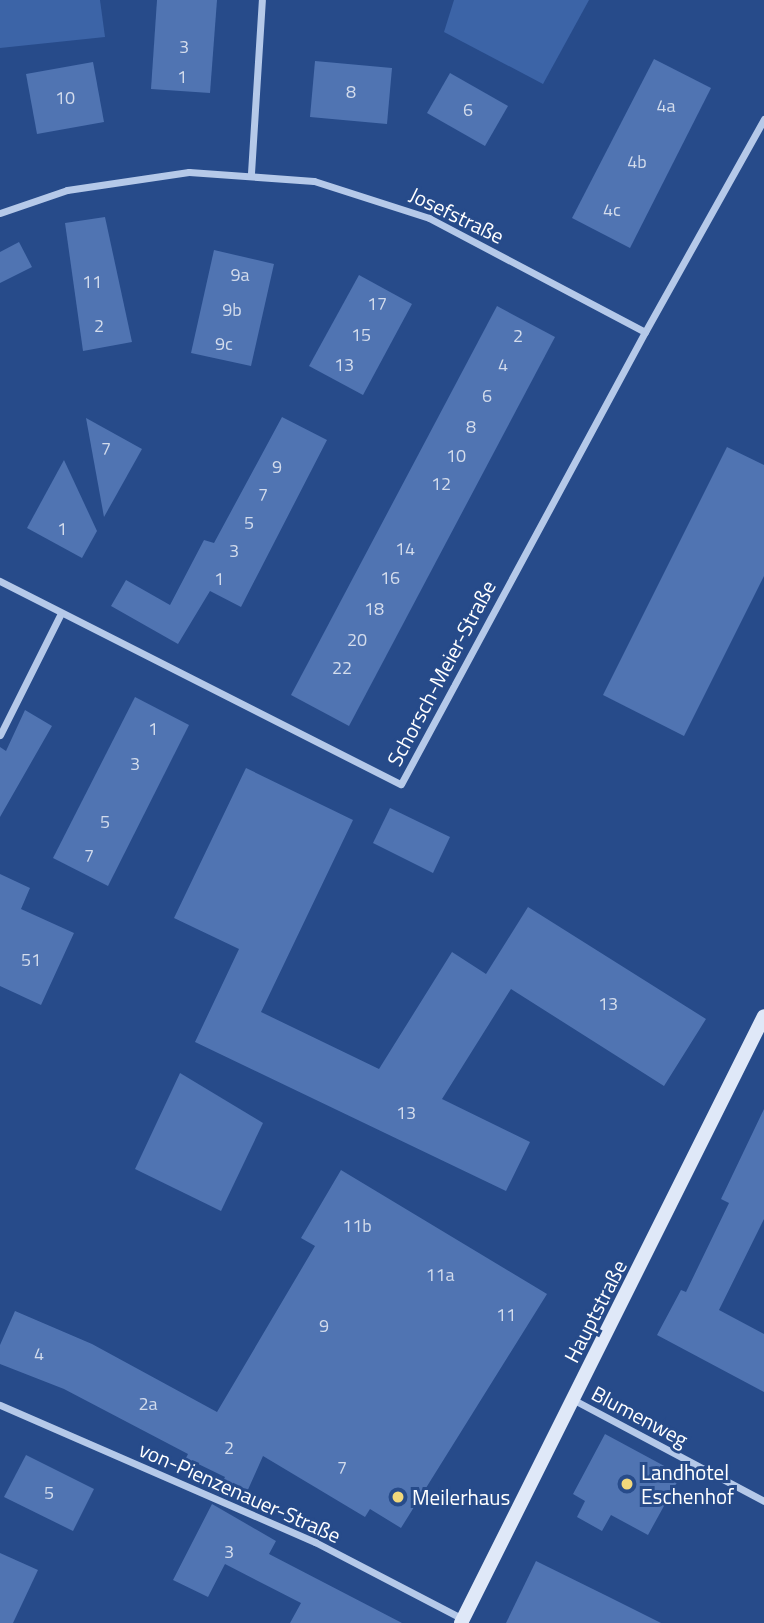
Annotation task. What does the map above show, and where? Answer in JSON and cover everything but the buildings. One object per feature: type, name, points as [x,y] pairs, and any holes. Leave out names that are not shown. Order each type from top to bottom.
[{"type":"street","points":[[251,173],[262,0]]},
{"type":"street","points":[[645,332],[764,119]]},
{"type":"street","name":"Josefstraße","points":[[0,213],[67,190],[189,172],[251,173],[314,181],[429,218],[645,332]]},
{"type":"street","name":"Schorsch-Meier-Straße","points":[[0,581],[401,784],[645,332]]},
{"type":"street","points":[[0,735],[61,613]]},
{"type":"street","name":"Hauptstraße","points":[[462,1621],[764,1016]]},
{"type":"street","name":"Blumenweg","points":[[574,1400],[764,1502]]},
{"type":"street","name":"von-Pienzenauer-Straße","points":[[0,1405],[315,1542],[462,1621]]},
{"type":"shaded area","points":[[0,0],[100,0],[105,37],[0,48]]},
{"type":"shaded area","points":[[454,0],[589,0],[543,84],[444,32]]},
{"type":"place","name":"Landhotel Eschenhof","points":[[627,1484]]},
{"type":"place","name":"Meilerhaus","points":[[398,1497]]}]
